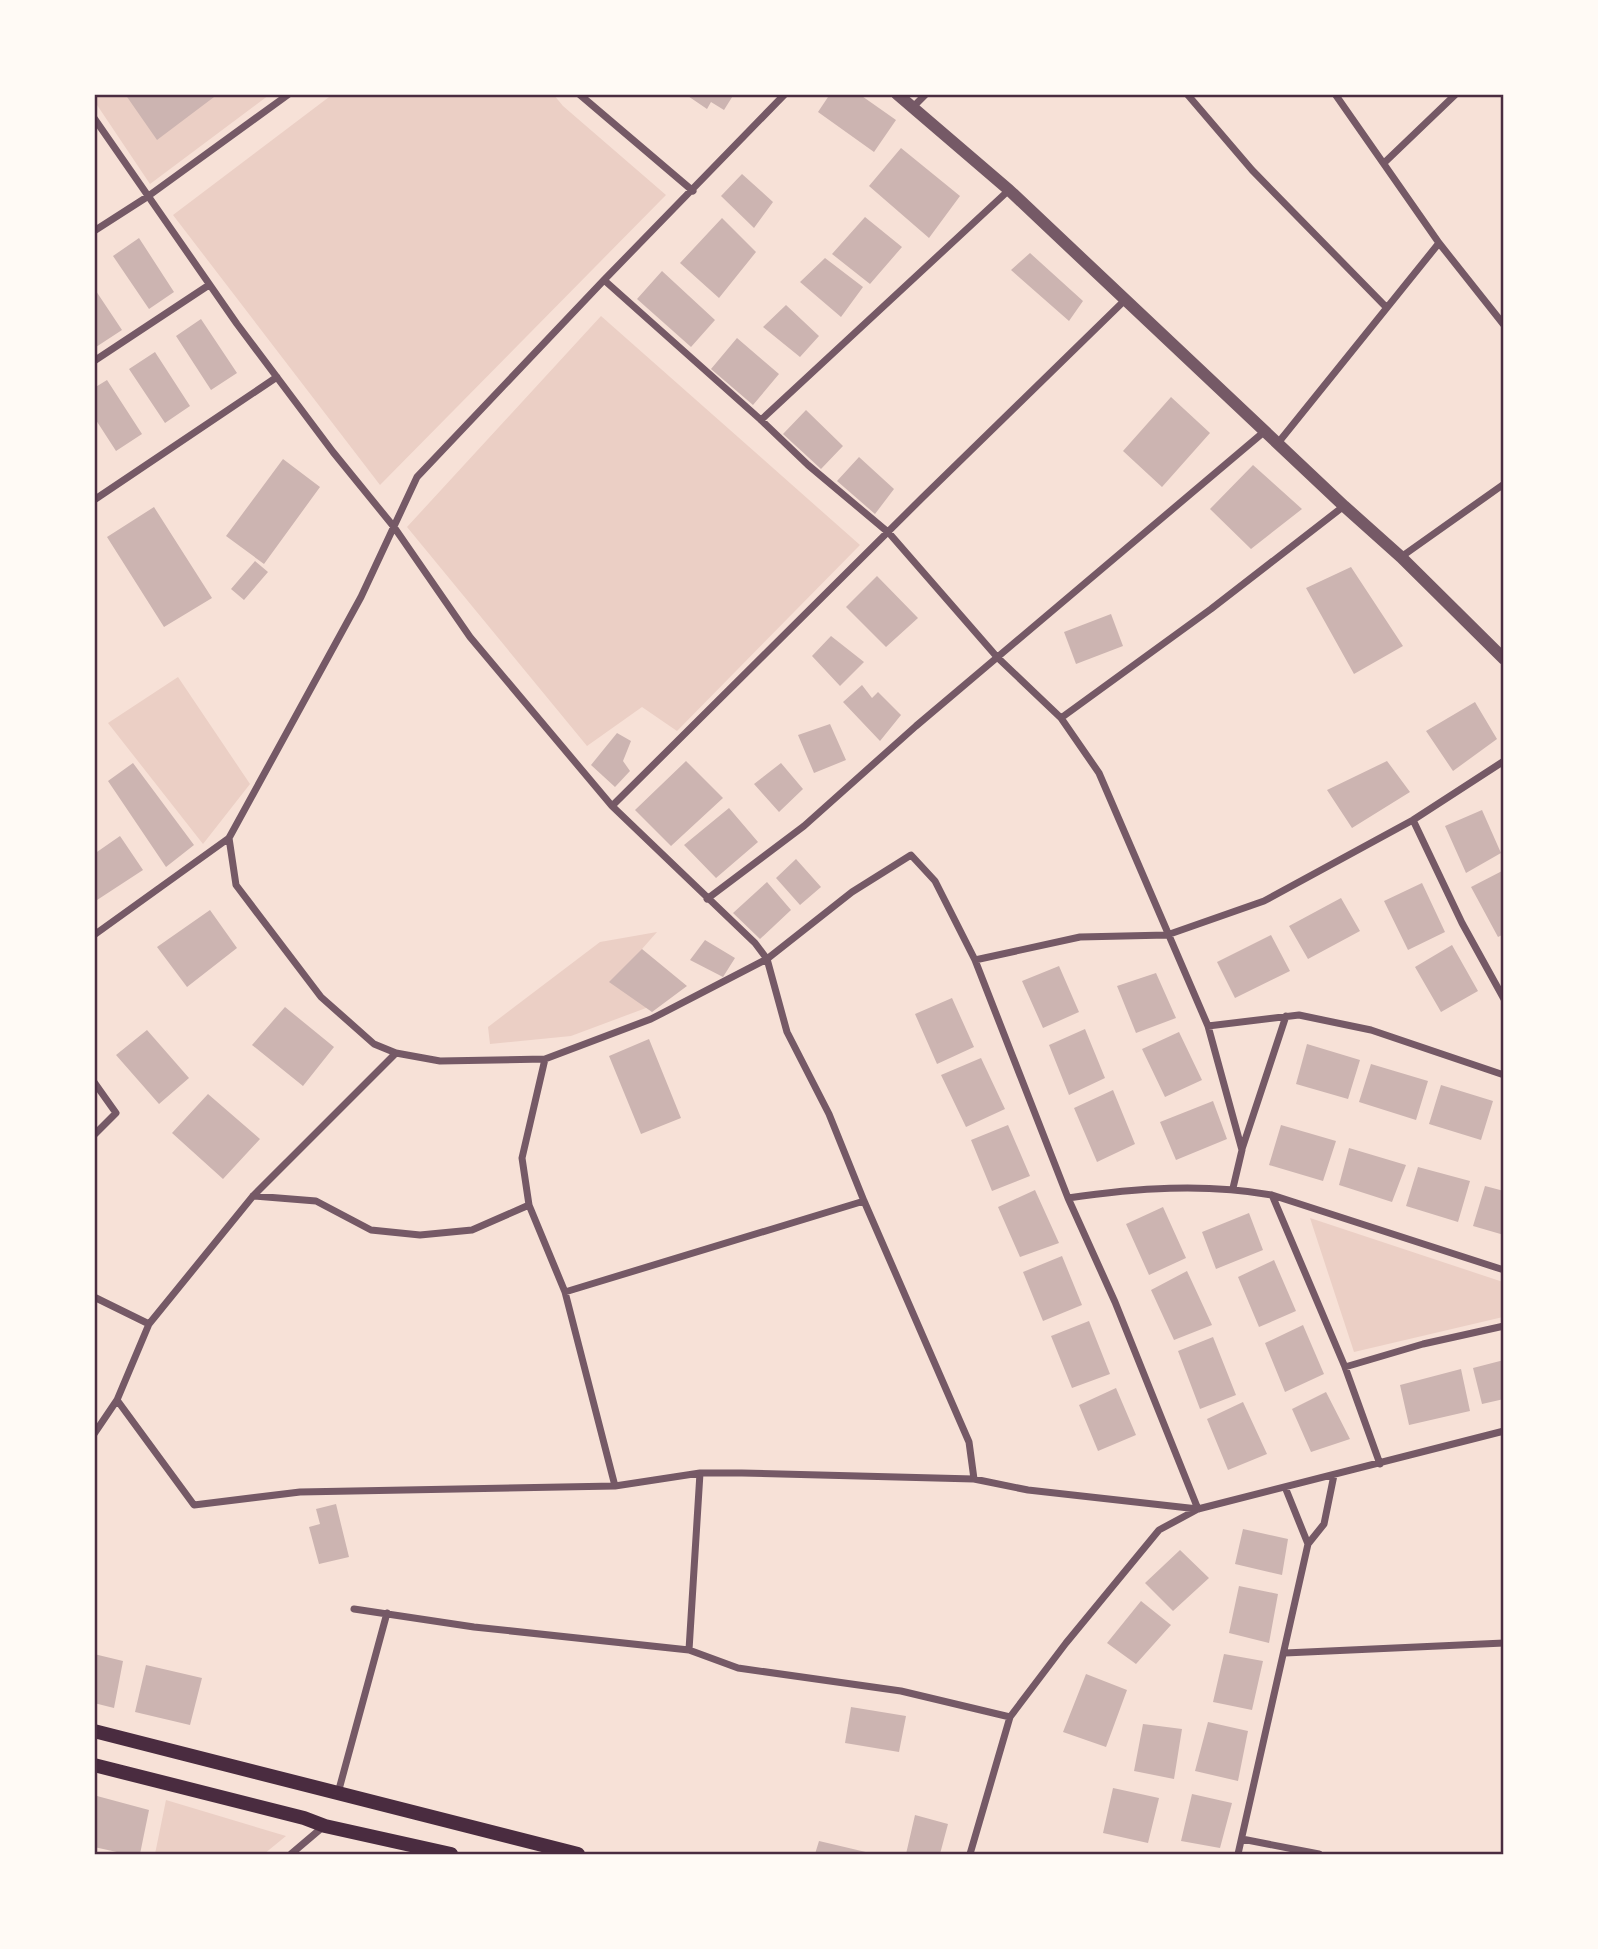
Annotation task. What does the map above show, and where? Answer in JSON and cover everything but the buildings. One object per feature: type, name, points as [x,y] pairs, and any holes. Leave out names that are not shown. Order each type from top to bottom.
[{"type":"main road","points":[[94,1731],[578,1854]]},
{"type":"main road","points":[[94,1765],[304,1818],[325,1826],[452,1854]]},
{"type":"street","points":[[94,231],[147,197],[289,94]]},
{"type":"street","points":[[94,935],[229,838],[362,597],[417,477],[785,94]]},
{"type":"street","points":[[897,94],[1009,190],[1126,299],[1344,506],[1401,556],[1503,659]]},
{"type":"street","points":[[913,107],[926,94]]},
{"type":"street","points":[[1186,94],[1252,170],[1386,307]]},
{"type":"street","points":[[1335,94],[1439,243],[1503,324]]},
{"type":"street","points":[[1384,163],[1456,94]]},
{"type":"street","points":[[584,96],[693,191]]},
{"type":"street","points":[[94,118],[209,285],[333,452],[394,527],[470,637],[612,806],[755,943],[767,959],[787,1032],[829,1114],[969,1442],[974,1479]]},
{"type":"street","points":[[761,420],[1009,190]]},
{"type":"street","points":[[1278,443],[1439,243]]},
{"type":"street","points":[[604,280],[761,420],[807,465],[889,533],[997,657],[1061,718],[1099,773],[1208,1026],[1242,1150]]},
{"type":"street","points":[[94,361],[209,285]]},
{"type":"street","points":[[612,806],[1126,299]]},
{"type":"street","points":[[94,500],[277,377]]},
{"type":"street","points":[[707,899],[804,826],[997,657],[1265,431]]},
{"type":"street","points":[[1401,556],[1503,484]]},
{"type":"street","points":[[1061,718],[1211,609],[1344,506]]},
{"type":"street","points":[[975,960],[1080,937],[1167,935],[1264,901],[1413,820],[1503,761]]},
{"type":"street","points":[[1413,820],[1462,923],[1503,999]]},
{"type":"street","points":[[229,838],[236,885],[321,996],[374,1044],[396,1053],[440,1061],[545,1059],[651,1019],[767,959],[852,892],[911,855],[935,881],[975,960],[1068,1198],[1115,1302],[1198,1508]]},
{"type":"street","points":[[1208,1026],[1299,1014],[1371,1030],[1503,1075]]},
{"type":"street","points":[[1233,1188],[1242,1150],[1286,1016]]},
{"type":"street","points":[[94,1434],[117,1400],[149,1324],[253,1196],[396,1053]]},
{"type":"street","points":[[545,1059],[522,1158],[529,1205],[565,1292],[615,1486]]},
{"type":"street","points":[[94,1082],[116,1113],[94,1135]]},
{"type":"street","points":[[1068,1198],[1133,1189],[1233,1188],[1272,1195],[1503,1270]]},
{"type":"street","points":[[1272,1195],[1345,1367],[1380,1464]]},
{"type":"street","points":[[253,1196],[316,1201],[371,1230],[420,1235],[472,1230],[529,1205]]},
{"type":"street","points":[[565,1292],[864,1201]]},
{"type":"street","points":[[94,1297],[149,1324]]},
{"type":"street","points":[[1345,1367],[1423,1344],[1503,1326]]},
{"type":"street","points":[[117,1400],[194,1505],[300,1492],[615,1486],[700,1473],[974,1479],[1028,1490],[1198,1508]]},
{"type":"street","points":[[970,1854],[1010,1717],[1066,1643],[1159,1530],[1198,1508],[1503,1431]]},
{"type":"street","points":[[689,1650],[700,1473]]},
{"type":"street","points":[[1238,1854],[1308,1544],[1324,1524],[1334,1475]]},
{"type":"street","points":[[1284,1487],[1308,1544]]},
{"type":"street","points":[[354,1609],[474,1628],[689,1650],[738,1668],[901,1691],[1010,1717]]},
{"type":"street","points":[[338,1794],[387,1613]]},
{"type":"street","points":[[1285,1653],[1503,1643]]},
{"type":"street","points":[[291,1854],[325,1826]]},
{"type":"street","points":[[1242,1839],[1319,1854]]},
{"type":"shaded area","points":[[333,94],[554,95],[563,106],[666,195],[380,485],[173,215]]},
{"type":"shaded area","points":[[94,95],[269,95],[150,184],[95,102]]},
{"type":"shaded area","points":[[601,316],[860,545],[677,731],[642,707],[587,746],[407,527]]},
{"type":"shaded area","points":[[178,677],[250,784],[203,844],[108,723]]},
{"type":"shaded area","points":[[657,932],[642,949],[646,1008],[571,1036],[490,1044],[488,1027],[600,942]]},
{"type":"shaded area","points":[[1310,1218],[1503,1282],[1503,1317],[1354,1352]]},
{"type":"shaded area","points":[[166,1800],[286,1836],[264,1854],[155,1854]]}]
